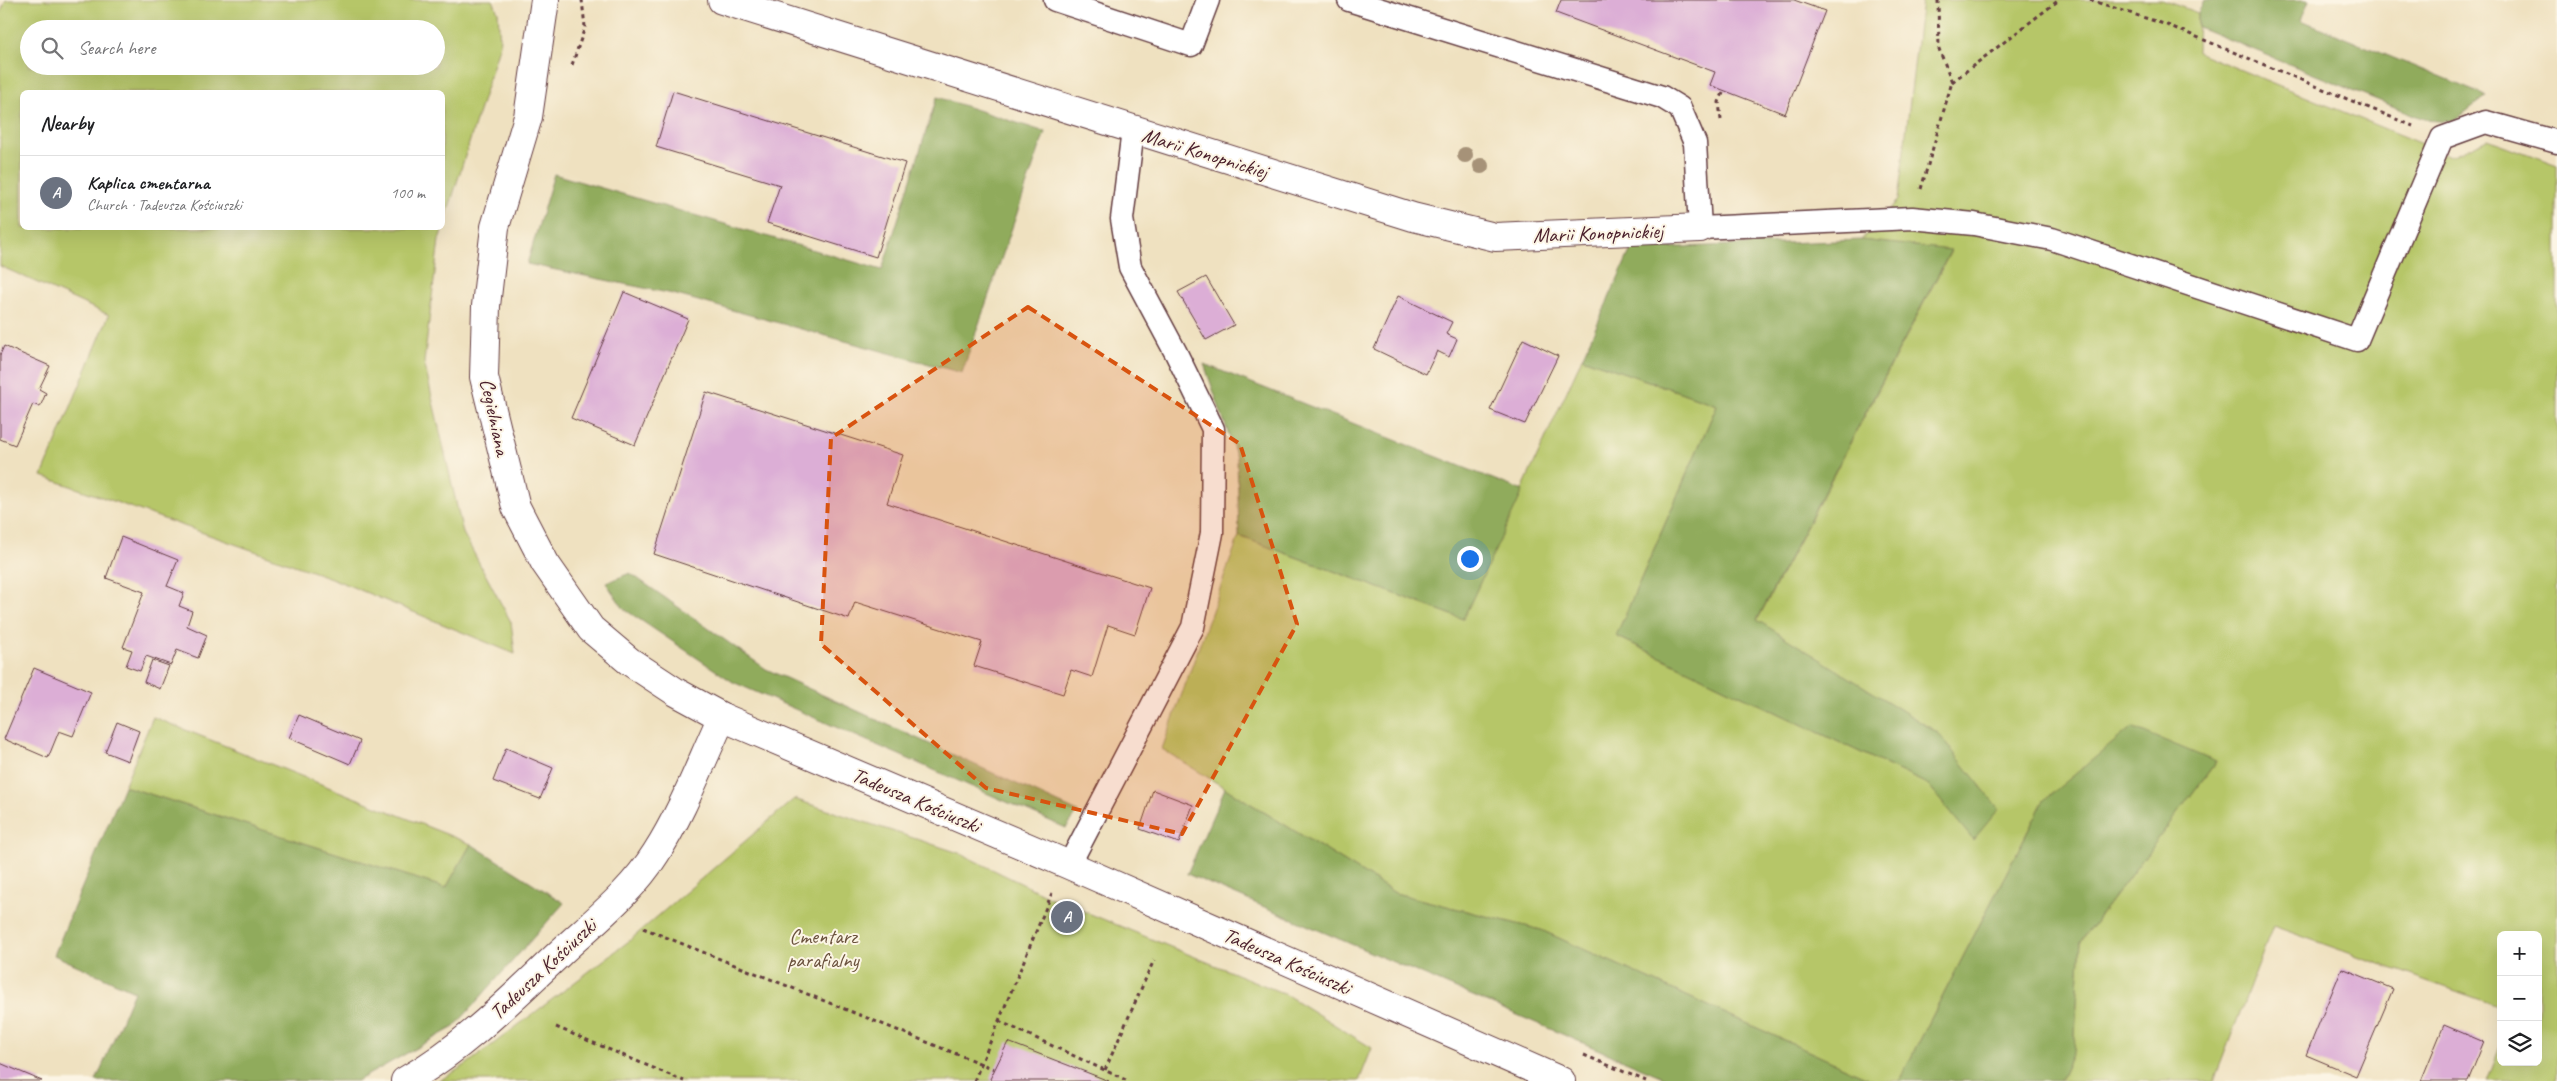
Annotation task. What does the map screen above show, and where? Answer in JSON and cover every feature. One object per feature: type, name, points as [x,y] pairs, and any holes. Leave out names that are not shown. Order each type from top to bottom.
[{"type":"street","name":"Cegielniana","points":[[546,0],[528,117],[495,227],[486,306],[484,377],[516,506],[545,563],[591,629],[629,661],[676,692],[722,717]]},
{"type":"street","name":"Marii Konopnickiej","points":[[722,0],[778,8],[1133,130],[1413,217],[1496,237],[1700,228]]},
{"type":"street","name":"Tadeusza Kościuszki","points":[[405,1081],[433,1065],[471,1036],[632,887],[656,854],[674,823],[722,717],[1069,865],[1561,1081]]},
{"type":"lane","points":[[1055,0],[1191,44],[1208,0]]},
{"type":"lane","points":[[1349,0],[1662,97],[1680,108],[1695,143],[1700,228],[1912,218],[1974,224],[2052,239],[2358,340],[2442,138],[2486,122],[2557,142]]},
{"type":"lane","points":[[1069,865],[1193,627],[1212,533],[1213,429],[1176,353],[1130,267],[1122,220],[1133,130]]},
{"type":"path","points":[[570,71],[584,27],[582,0]]},
{"type":"path","points":[[1938,0],[1939,49],[1952,82]]},
{"type":"path","points":[[1912,218],[1952,82],[2059,0]]},
{"type":"path","points":[[2090,0],[2170,26],[2442,138]]},
{"type":"path","points":[[1719,102],[1724,91]]},
{"type":"path","points":[[974,1081],[1049,897],[1069,865]]},
{"type":"path","points":[[643,928],[994,1069]]},
{"type":"path","points":[[1105,1070],[1154,960]]},
{"type":"path","points":[[999,1021],[1128,1081]]},
{"type":"path","points":[[556,1027],[684,1081]]},
{"type":"path","points":[[1582,1054],[1646,1081]]},
{"type":"highlighted area","points":[[1028,307],[1240,444],[1297,624],[1182,834],[986,788],[821,644],[831,438]]},
{"type":"green space","points":[[6,0],[493,0],[498,12],[500,44],[445,221],[445,90],[20,90],[20,230],[442,230],[439,240],[424,362],[463,533],[511,622],[515,654],[331,578],[42,476],[109,315],[0,266],[0,14]]},
{"type":"green space","points":[[1922,0],[2162,0],[2198,13],[2197,52],[2451,156],[2488,139],[2557,165],[2557,1081],[2487,1081],[2497,1055],[2497,1066],[2542,1066],[2542,931],[2497,931],[2497,1006],[2273,926],[2214,1081],[2060,1081],[2074,1050],[2081,941],[2216,762],[2044,800],[1899,1081],[1874,1081],[1541,930],[1395,893],[1162,749],[1239,536],[1463,619],[1582,358],[1717,405],[1616,636],[1927,784],[1973,839],[1938,733],[1757,621],[1951,251],[1861,240],[1898,200]]},
{"type":"green space","points":[[2204,0],[2309,0],[2301,20],[2486,96],[2454,121],[2424,119],[2198,27],[2198,13]]},
{"type":"green space","points":[[937,97],[1045,132],[962,373],[673,294],[527,264],[554,174],[882,270]]},
{"type":"green space","points":[[1861,240],[1951,250],[1757,620],[1938,733],[1999,809],[1973,840],[1927,784],[1616,636],[1717,405],[1582,358],[1631,249]]},
{"type":"green space","points":[[1204,364],[1523,491],[1463,619],[1239,536],[1237,458]]},
{"type":"green space","points":[[630,573],[766,669],[1078,812],[1066,828],[733,682],[624,609],[606,583]]},
{"type":"green space","points":[[153,717],[471,844],[446,888],[124,786]]},
{"type":"green space","points":[[2132,727],[2216,762],[2081,941],[2074,1050],[2060,1081],[1899,1081],[2044,800]]},
{"type":"green space","points":[[124,786],[446,888],[471,844],[564,903],[454,1027],[357,1081],[96,1081],[134,991],[54,955]]},
{"type":"green space","points":[[1225,788],[1395,893],[1541,930],[1874,1081],[1672,1081],[1187,874]]},
{"type":"green space","name":"Cmentarz parafialny","points":[[794,799],[959,853],[1049,897],[1285,994],[1372,1048],[1359,1081],[439,1081],[467,1064],[629,941]]},
{"type":"building","points":[[1561,0],[1794,0],[1825,11],[1785,114],[1710,85],[1715,72],[1556,13]]},
{"type":"building","points":[[673,91],[905,163],[876,257],[767,223],[780,185],[656,147]]},
{"type":"building","points":[[1206,277],[1234,325],[1206,340],[1178,292]]},
{"type":"building","points":[[624,292],[688,319],[635,445],[571,418]]},
{"type":"building","points":[[1398,296],[1452,322],[1446,334],[1457,339],[1449,357],[1437,351],[1426,374],[1374,349]]},
{"type":"building","points":[[1523,339],[1558,356],[1525,424],[1490,410]]},
{"type":"building","points":[[4,346],[50,366],[39,389],[46,393],[40,407],[33,404],[15,445],[0,439],[0,355]]},
{"type":"building","points":[[706,392],[903,455],[887,503],[1150,588],[1135,634],[1108,625],[1092,677],[1071,670],[1063,694],[974,666],[982,642],[855,602],[849,619],[654,554]]},
{"type":"building","points":[[121,537],[178,560],[167,586],[184,593],[179,606],[192,611],[187,626],[207,635],[198,658],[177,650],[171,665],[146,656],[140,671],[126,666],[132,650],[123,647],[144,592],[106,578]]},
{"type":"building","points":[[152,660],[169,666],[160,689],[144,682]]},
{"type":"building","points":[[34,668],[91,692],[73,736],[59,731],[48,758],[4,739]]},
{"type":"building","points":[[299,715],[360,741],[350,764],[289,738]]},
{"type":"building","points":[[117,722],[139,731],[128,761],[105,752]]},
{"type":"building","points":[[506,748],[553,768],[540,799],[493,781]]},
{"type":"building","points":[[1153,790],[1193,805],[1179,843],[1140,829]]},
{"type":"building","points":[[1062,904],[1079,911],[1071,930],[1065,932],[1057,928],[1054,922]]},
{"type":"building","points":[[2342,968],[2393,989],[2356,1076],[2306,1055]]},
{"type":"building","points":[[2444,1025],[2484,1042],[2468,1081],[2421,1081]]},
{"type":"building","points":[[1008,1042],[1109,1081],[993,1081],[990,1079]]},
{"type":"building","points":[[0,1063],[42,1081],[0,1081]]},
{"type":"place","name":"Kaplica cmentarna","points":[[1067,917]]}]
